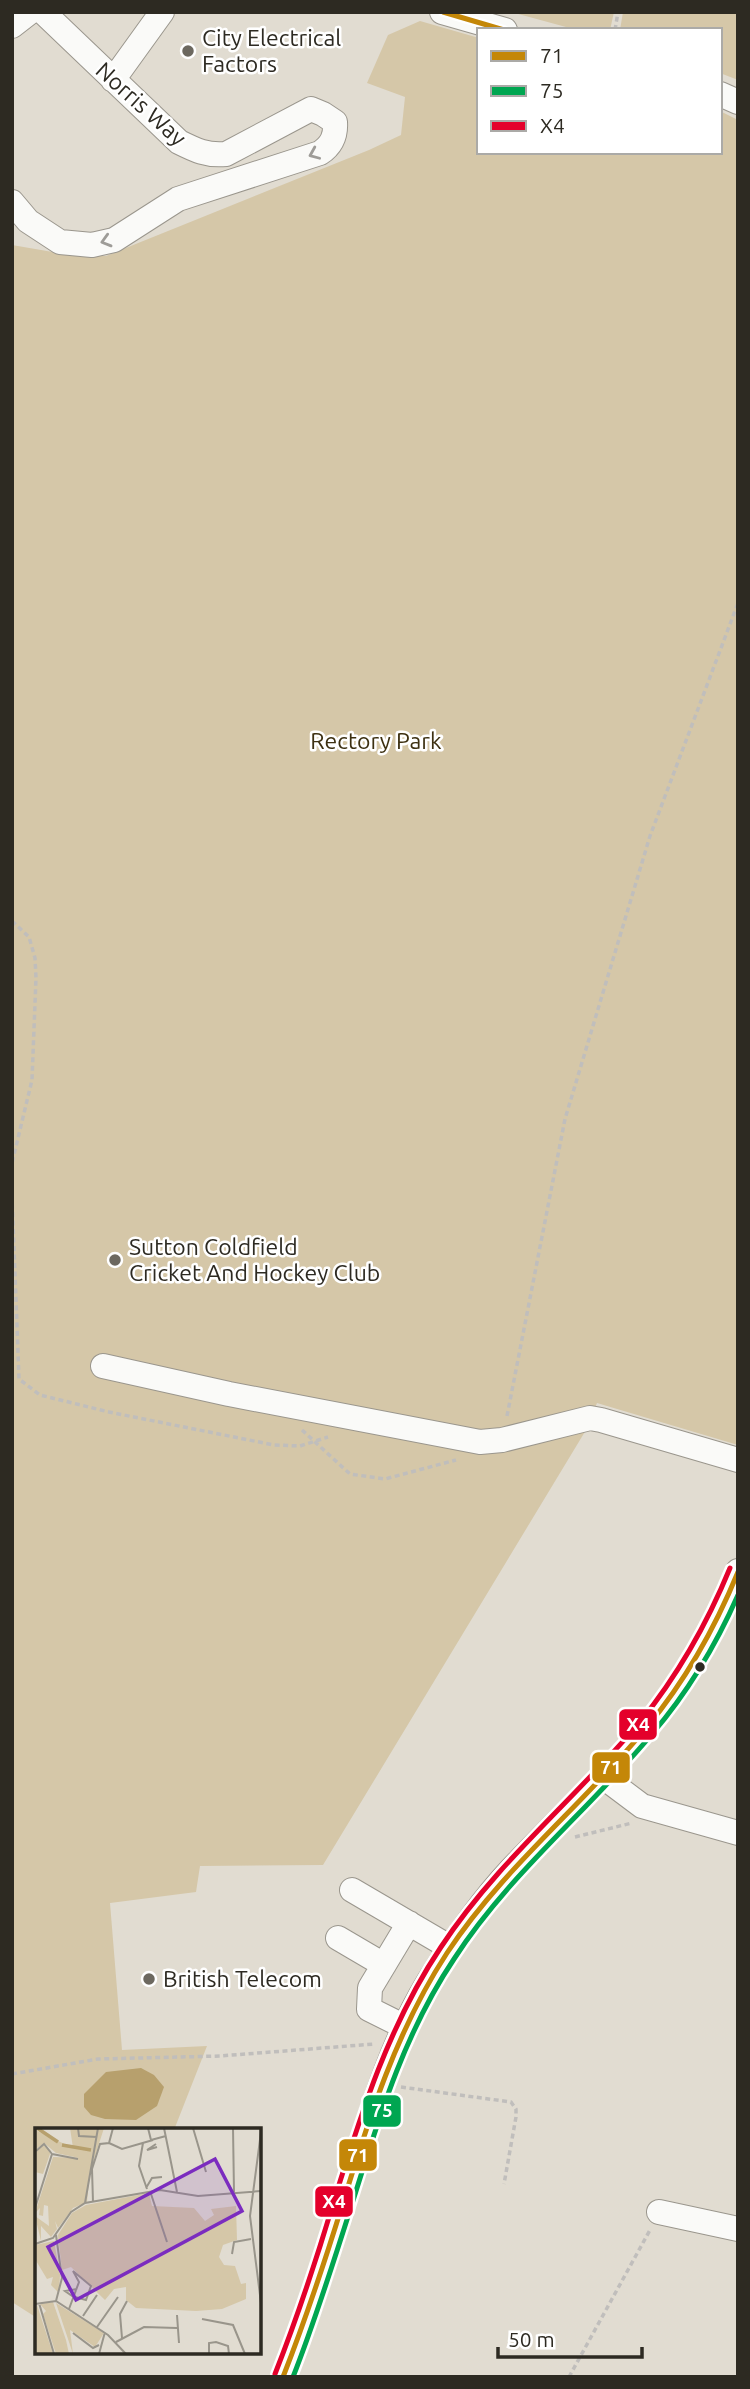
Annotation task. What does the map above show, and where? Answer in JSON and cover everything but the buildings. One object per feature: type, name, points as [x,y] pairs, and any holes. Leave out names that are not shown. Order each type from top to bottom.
[{"type":"street","points":[[12,26],[30,12]]},
{"type":"street","name":"Norris Way","points":[[12,202],[27,221],[60,242],[92,245],[114,240],[178,199],[320,153],[329,147],[336,133],[335,122],[311,110],[226,154],[212,156],[179,142],[43,12]]},
{"type":"street","points":[[113,80],[162,12]]},
{"type":"street","points":[[442,12],[498,28]]},
{"type":"street","points":[[722,95],[738,102]]},
{"type":"street","points":[[103,1366],[229,1394],[480,1442],[502,1440],[590,1418],[738,1460]]},
{"type":"street","points":[[283,2377],[307,2319],[381,2085],[401,2035],[428,1983],[464,1928],[508,1873],[641,1734],[686,1675],[735,1583]]},
{"type":"street","points":[[603,1776],[628,1797],[647,1808],[738,1833]]},
{"type":"street","points":[[352,1890],[451,1948]]},
{"type":"street","points":[[401,2035],[369,2009],[370,1988],[409,1923]]},
{"type":"street","points":[[338,1938],[384,1965]]},
{"type":"street","points":[[659,2212],[738,2229]]},
{"type":"path","points":[[502,1440],[565,1119],[650,836],[738,603]]},
{"type":"path","points":[[12,921],[29,937],[35,958],[36,978],[32,1080],[12,1163]]},
{"type":"path","points":[[12,1195],[15,1359],[19,1379],[40,1395],[109,1412],[274,1445],[300,1446],[326,1436],[338,1439]]},
{"type":"path","points":[[296,1425],[350,1474],[385,1479],[457,1460]]},
{"type":"path","points":[[552,1828],[565,1840],[637,1822],[647,1808]]},
{"type":"path","points":[[12,2074],[99,2059],[220,2056],[401,2035]]},
{"type":"path","points":[[381,2085],[511,2102],[516,2109],[516,2117],[504,2184]]},
{"type":"path","points":[[569,2377],[659,2212]]},
{"type":"green space","points":[[511,12],[614,12],[610,28],[570,28]]},
{"type":"green space","points":[[623,12],[738,12],[738,80],[722,74],[722,28],[620,28]]},
{"type":"green space","name":"Rectory Park","points":[[420,21],[477,37],[477,154],[722,154],[722,112],[738,120],[738,1445],[597,1403],[586,1430],[323,1865],[200,1866],[196,1892],[110,1903],[122,2050],[207,2046],[175,2128],[35,2128],[35,2317],[12,2302],[12,245],[70,255],[106,256],[401,135],[405,97],[367,83],[388,35]]},
{"type":"shaded area","points":[[141,2068],[154,2075],[164,2087],[157,2106],[136,2120],[105,2119],[91,2115],[84,2107],[84,2094],[106,2072]]},
{"type":"transit line","name":"71","points":[[443,12],[497,28]]},
{"type":"transit line","name":"X4","points":[[275,2374],[378,2071],[422,1977],[463,1916],[487,1887],[615,1750],[654,1704],[691,1648],[730,1568]]},
{"type":"transit line","name":"71","points":[[283,2377],[386,2076],[398,2044],[429,1983],[469,1922],[493,1893],[622,1756],[661,1709],[698,1653],[738,1572]]},
{"type":"transit line","name":"75","points":[[293,2377],[394,2079],[436,1988],[499,1899],[627,1762],[678,1702],[700,1668],[738,1595]]},
{"type":"place","name":"City Electrical Factors","points":[[188,51]]},
{"type":"place","name":"Sutton Coldfield Cricket And Hockey Club","points":[[115,1260]]},
{"type":"place","name":"British Telecom","points":[[149,1979]]}]
